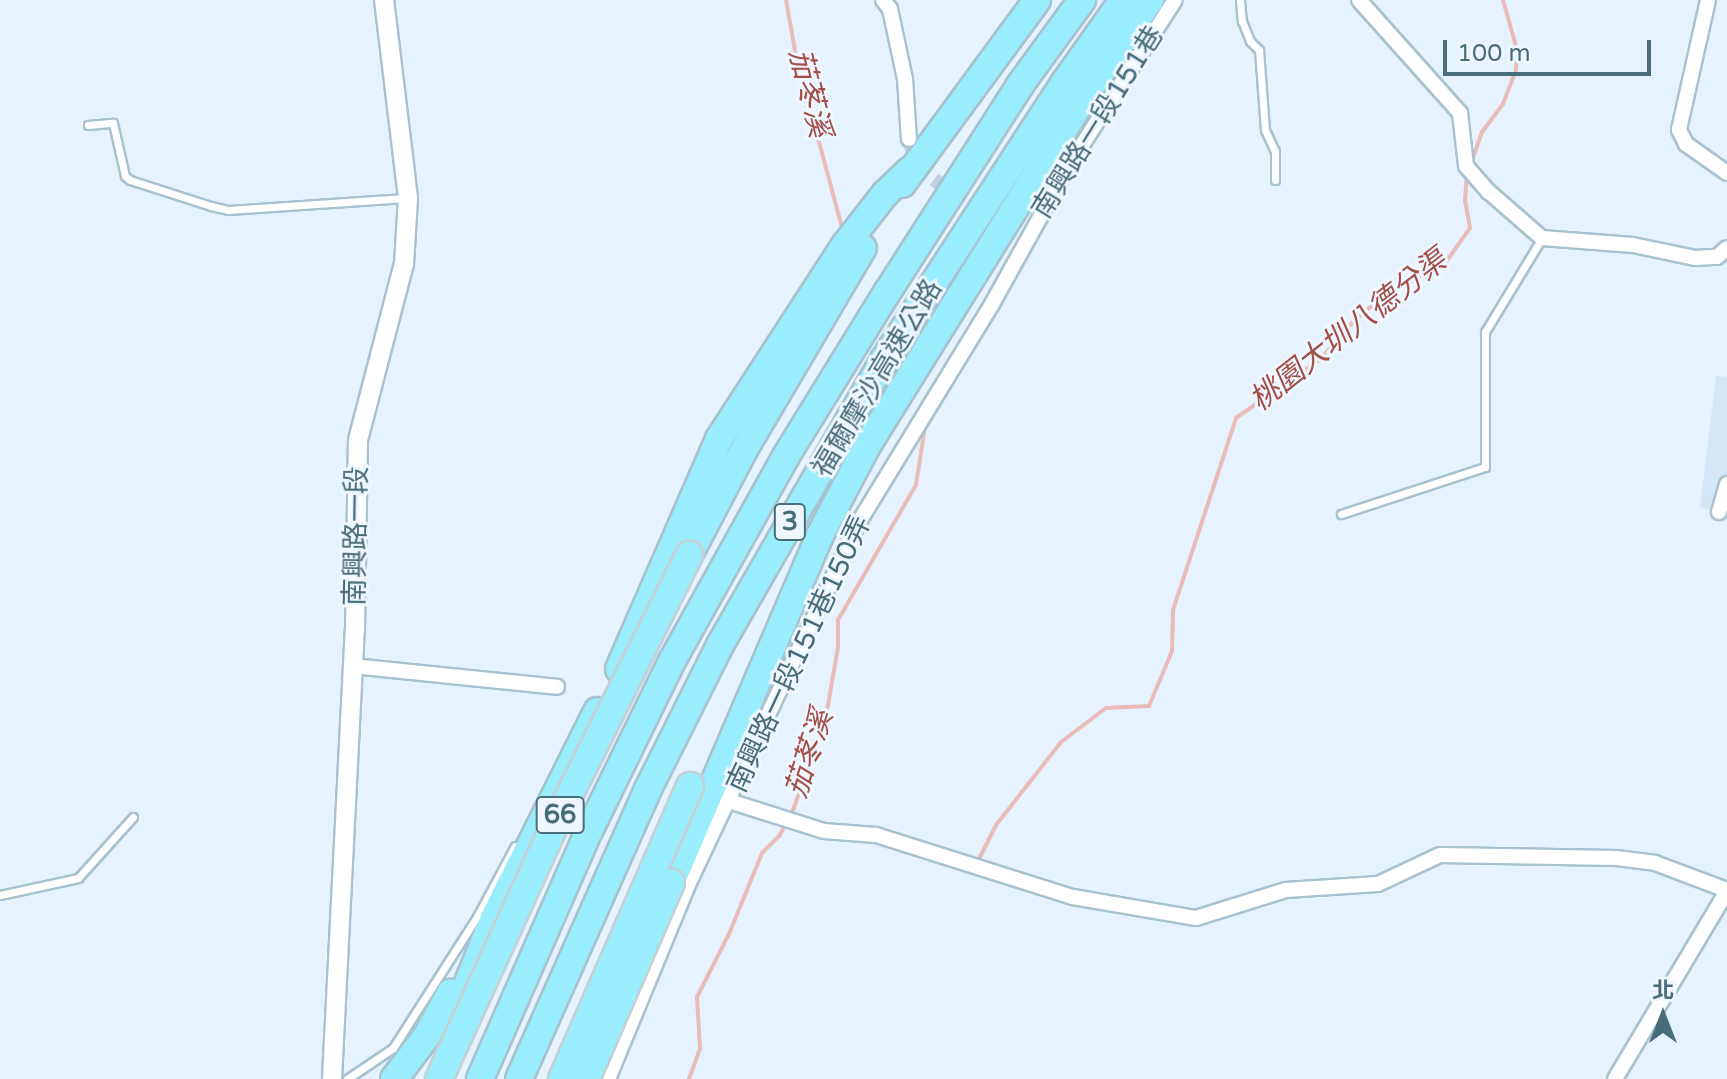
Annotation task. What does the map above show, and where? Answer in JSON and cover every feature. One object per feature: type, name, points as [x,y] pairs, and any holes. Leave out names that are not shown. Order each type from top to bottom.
[{"type":"highway","points":[[394,1079],[426,1037],[495,916],[621,667],[719,439],[845,245],[885,194],[909,171],[1037,0]]},
{"type":"highway","name":"福爾摩沙高速公路","points":[[480,1079],[590,829],[672,661],[786,456],[1020,85],[1082,0]]},
{"type":"highway","name":"福爾摩沙高速公路","points":[[519,1079],[648,789],[720,645],[885,358],[1065,82],[1123,0]]},
{"type":"highway","points":[[562,1079],[690,786],[761,640],[913,370],[1088,91],[1150,0]]},
{"type":"highway","name":"66","points":[[439,1079],[559,816],[689,555],[814,327],[909,171]]},
{"type":"highway","points":[[586,1079],[820,535]]},
{"type":"highway","points":[[427,1079],[495,916]]},
{"type":"street","name":"南興路一段","points":[[332,1079],[352,666],[358,440],[404,264],[408,198],[384,0]]},
{"type":"street","points":[[883,0],[890,9],[905,79],[909,139]]},
{"type":"street","name":"南興路一段151巷","points":[[1023,245],[1068,167],[1175,0]]},
{"type":"street","points":[[1359,0],[1460,113],[1470,170],[1542,238],[1633,245],[1695,258],[1717,257],[1727,248]]},
{"type":"street","points":[[1708,0],[1679,130],[1686,144],[1727,173]]},
{"type":"street","name":"南興路一段151巷150弄","points":[[608,1079],[676,912],[859,522],[992,304],[1023,245]]},
{"type":"street","points":[[1719,512],[1727,484]]},
{"type":"street","points":[[352,666],[557,687]]},
{"type":"street","points":[[729,801],[802,825],[876,835],[1073,897],[1196,918],[1286,890],[1378,884],[1440,855],[1616,858],[1655,863],[1727,890],[1615,1079]]},
{"type":"lane","points":[[1240,0],[1242,21],[1250,41],[1259,50],[1265,130],[1275,151],[1275,180]]},
{"type":"lane","points":[[88,125],[113,123],[125,176],[130,180],[228,210],[408,198]]},
{"type":"lane","points":[[1341,514],[1485,467],[1485,332],[1542,238]]},
{"type":"lane","points":[[0,895],[78,878],[133,817]]},
{"type":"lane","points":[[347,1079],[393,1048],[478,915],[515,846]]},
{"type":"shaded area","points":[[1716,376],[1727,377],[1727,515],[1700,507]]},
{"type":"waterway","name":"茄苳溪","points":[[786,0],[796,56],[843,231]]},
{"type":"waterway","name":"桃園大圳八德分渠","points":[[1472,161],[1482,132],[1503,104],[1516,70],[1517,50],[1503,0]]},
{"type":"waterway","name":"桃園大圳八德分渠","points":[[978,861],[996,825],[1061,742],[1106,708],[1149,706],[1172,651],[1173,610],[1236,418],[1320,359],[1355,320],[1384,296],[1446,262],[1470,228],[1465,201],[1467,173]]},
{"type":"waterway","name":"茄苳溪","points":[[689,1079],[700,1048],[697,997],[729,934],[762,853],[780,835],[794,808],[828,705],[838,647],[838,620],[916,485],[925,426]]},
{"type":"tunnel","points":[[909,139],[917,167],[1023,245]]}]
